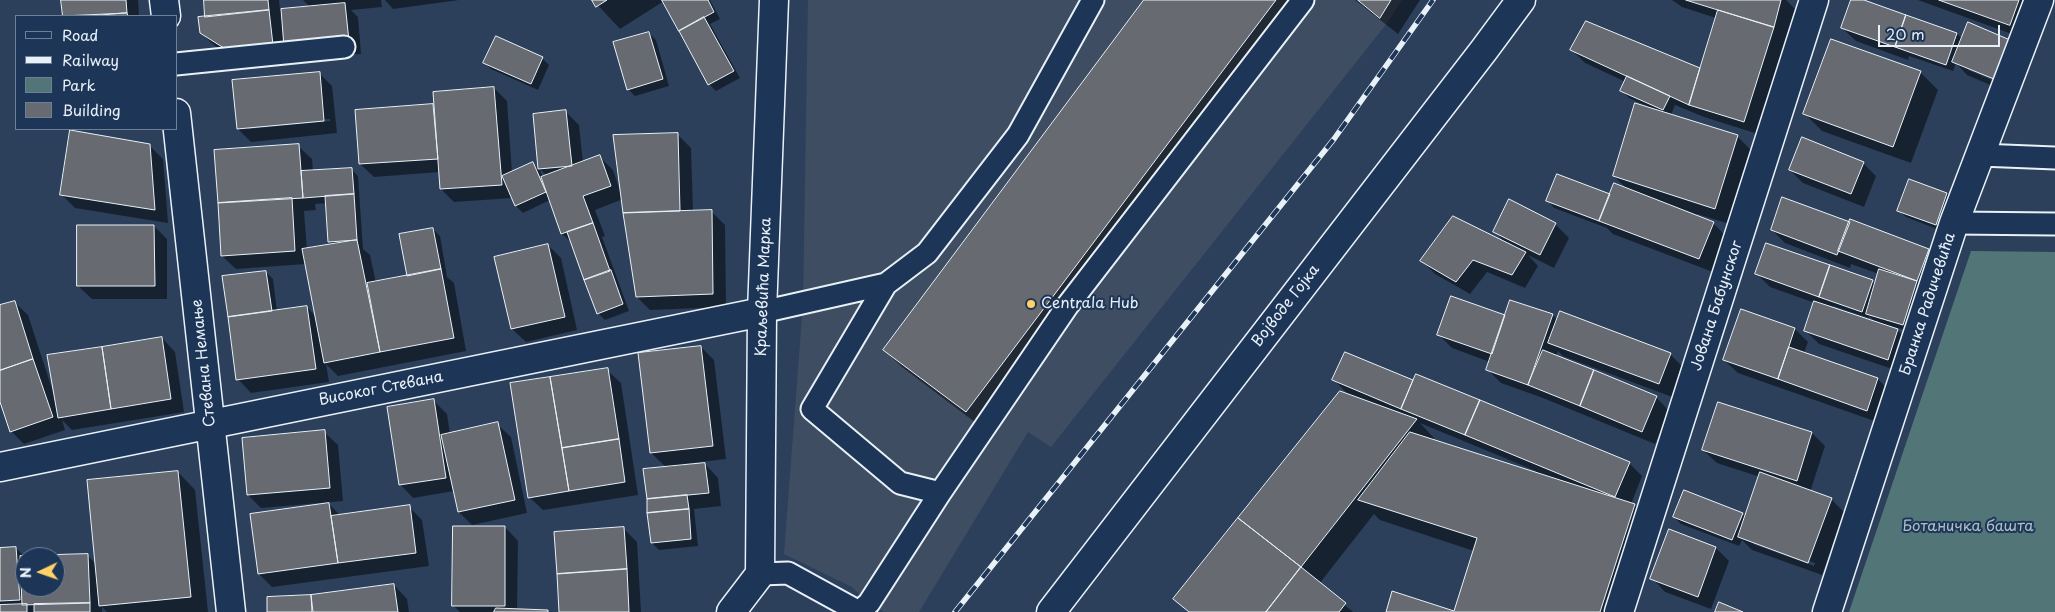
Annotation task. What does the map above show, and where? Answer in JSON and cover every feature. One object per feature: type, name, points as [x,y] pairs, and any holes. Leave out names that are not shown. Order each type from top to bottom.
[{"type":"street","points":[[164,0],[166,15]]},
{"type":"street","name":"Краљевића Марка","points":[[760,574],[762,312],[774,0]]},
{"type":"street","name":"Војводе Гојка","points":[[1051,612],[1484,50],[1520,0]]},
{"type":"street","name":"Јована Бабунског","points":[[1619,612],[1814,0]]},
{"type":"street","name":"Бранка Радичевића","points":[[1828,612],[1954,223],[2039,0]]},
{"type":"street","name":"Стевана Немање","points":[[178,130],[232,612]]},
{"type":"street","name":"Високог Стевана","points":[[0,467],[762,312]]},
{"type":"street","points":[[731,612],[760,574]]},
{"type":"lane","points":[[940,493],[900,483],[812,409],[886,284],[927,253],[1018,135],[1093,0]]},
{"type":"lane","points":[[760,574],[788,573],[859,612],[869,603],[940,493],[1068,305],[1303,0]]},
{"type":"lane","points":[[178,64],[344,46]]},
{"type":"lane","points":[[1980,155],[2055,158]]},
{"type":"lane","points":[[1954,223],[2055,224]]},
{"type":"lane","points":[[762,312],[886,284]]},
{"type":"shaded area","points":[[808,0],[1402,0],[1388,22],[1051,447],[1028,432],[919,612],[884,612],[869,603],[852,587],[784,554],[803,303]]},
{"type":"green space","name":"Ботаничка башта","points":[[1971,251],[2055,252],[2055,612],[1849,612]]},
{"type":"building","points":[[61,0],[126,0],[127,13],[63,15]]},
{"type":"building","points":[[204,0],[268,0],[269,10],[205,17]]},
{"type":"building","points":[[592,0],[607,0],[596,7]]},
{"type":"building","points":[[662,0],[708,0],[714,12],[679,31]]},
{"type":"building","points":[[1144,0],[1276,0],[966,412],[883,350]]},
{"type":"building","points":[[1358,0],[1391,0],[1380,18]]},
{"type":"building","points":[[1686,0],[1781,0],[1774,27]]},
{"type":"building","points":[[1851,0],[1864,0],[1906,15],[1895,47],[1841,28]]},
{"type":"building","points":[[1939,0],[2019,0],[2010,25]]},
{"type":"building","points":[[345,3],[349,41],[284,47],[281,9]]},
{"type":"building","points":[[269,10],[273,45],[227,50],[200,33],[198,17]]},
{"type":"building","points":[[1718,10],[1774,27],[1744,122],[1689,105]]},
{"type":"building","points":[[127,13],[128,15],[103,15]]},
{"type":"building","points":[[1906,15],[1957,33],[1946,65],[1895,47]]},
{"type":"building","points":[[704,17],[734,71],[708,85],[679,31]]},
{"type":"building","points":[[1586,21],[1700,68],[1689,105],[1570,50]]},
{"type":"building","points":[[1968,22],[2010,40],[1994,79],[1952,62]]},
{"type":"building","points":[[649,32],[663,79],[627,90],[613,42]]},
{"type":"building","points":[[496,36],[543,57],[531,84],[483,63]]},
{"type":"building","points":[[1831,39],[1921,71],[1893,147],[1803,114]]},
{"type":"building","points":[[320,72],[324,121],[237,129],[232,80]]},
{"type":"building","points":[[1627,76],[1670,96],[1663,110],[1620,91]]},
{"type":"building","points":[[494,87],[502,185],[440,189],[433,92]]},
{"type":"building","points":[[1635,103],[1738,135],[1715,209],[1613,176]]},
{"type":"building","points":[[433,104],[438,159],[359,164],[355,110]]},
{"type":"building","points":[[566,110],[572,166],[538,169],[533,114]]},
{"type":"building","points":[[70,130],[150,144],[155,210],[60,195]]},
{"type":"building","points":[[678,133],[680,211],[623,213],[613,135]]},
{"type":"building","points":[[1802,137],[1864,162],[1851,194],[1789,170]]},
{"type":"building","points":[[299,144],[303,198],[218,203],[214,150]]},
{"type":"building","points":[[600,155],[611,186],[583,196],[593,223],[561,234],[541,177]]},
{"type":"building","points":[[533,162],[546,192],[515,206],[502,176]]},
{"type":"building","points":[[352,168],[354,194],[303,198],[301,171]]},
{"type":"building","points":[[1557,174],[1610,194],[1599,221],[1546,201]]},
{"type":"building","points":[[1909,179],[1947,193],[1936,225],[1897,211]]},
{"type":"building","points":[[1614,183],[1714,222],[1699,259],[1599,221]]},
{"type":"building","points":[[354,194],[357,240],[328,242],[325,196]]},
{"type":"building","points":[[1782,197],[1850,222],[1837,255],[1771,230]]},
{"type":"building","points":[[292,198],[295,251],[221,256],[218,203]]},
{"type":"building","points":[[1509,199],[1556,223],[1540,255],[1493,232]]},
{"type":"building","points":[[712,210],[713,294],[636,297],[623,213]]},
{"type":"building","points":[[1453,216],[1526,252],[1512,275],[1473,260],[1456,282],[1420,261]]},
{"type":"building","points":[[1850,219],[1929,249],[1917,281],[1838,251]]},
{"type":"building","points":[[593,223],[610,271],[584,280],[567,232]]},
{"type":"building","points":[[77,225],[154,225],[155,286],[77,286]]},
{"type":"building","points":[[433,228],[441,269],[407,276],[399,234]]},
{"type":"building","points":[[357,240],[380,352],[324,363],[302,249]]},
{"type":"building","points":[[1766,243],[1830,265],[1819,297],[1755,274]]},
{"type":"building","points":[[548,244],[565,317],[511,329],[494,257]]},
{"type":"building","points":[[1830,265],[1873,280],[1862,312],[1819,297]]},
{"type":"building","points":[[441,269],[454,338],[380,352],[367,283]]},
{"type":"building","points":[[1879,269],[1917,281],[1903,325],[1866,314]]},
{"type":"building","points":[[611,270],[623,304],[597,314],[584,280]]},
{"type":"building","points":[[266,271],[272,311],[228,317],[222,276]]},
{"type":"building","points":[[1451,296],[1505,315],[1492,354],[1437,335]]},
{"type":"building","points":[[1510,300],[1553,314],[1528,385],[1486,370]]},
{"type":"building","points":[[15,301],[33,359],[0,370],[0,305]]},
{"type":"building","points":[[1814,301],[1898,329],[1888,360],[1804,331]]},
{"type":"building","points":[[307,306],[316,369],[236,380],[228,317]]},
{"type":"building","points":[[1741,309],[1795,328],[1778,379],[1723,360]]},
{"type":"building","points":[[1560,311],[1671,353],[1659,384],[1548,343]]},
{"type":"building","points":[[162,337],[171,399],[111,409],[102,347]]},
{"type":"building","points":[[701,346],[713,446],[650,453],[638,353]]},
{"type":"building","points":[[102,347],[111,409],[58,418],[47,355]]},
{"type":"building","points":[[1789,347],[1878,378],[1867,411],[1778,379]]},
{"type":"building","points":[[1543,350],[1594,370],[1580,406],[1528,385]]},
{"type":"building","points":[[1345,352],[1413,380],[1401,409],[1332,380]]},
{"type":"building","points":[[33,359],[53,417],[10,432],[0,402],[0,371]]},
{"type":"building","points":[[608,368],[619,439],[562,448],[550,377]]},
{"type":"building","points":[[1594,370],[1657,396],[1642,432],[1580,406]]},
{"type":"building","points":[[1416,374],[1480,400],[1465,435],[1401,409]]},
{"type":"building","points":[[550,377],[569,491],[528,498],[510,383]]},
{"type":"building","points":[[1340,391],[1417,419],[1301,567],[1238,518]]},
{"type":"building","points":[[434,399],[446,478],[399,485],[387,407]]},
{"type":"building","points":[[1480,400],[1630,462],[1615,497],[1465,435]]},
{"type":"building","points":[[1718,402],[1812,432],[1797,481],[1702,450]]},
{"type":"building","points":[[498,422],[515,500],[458,512],[441,435]]},
{"type":"building","points":[[325,430],[330,488],[247,495],[242,438]]},
{"type":"building","points":[[1410,432],[1635,504],[1600,612],[1386,612],[1392,591],[1454,611],[1477,538],[1358,500]]},
{"type":"building","points":[[619,439],[625,482],[569,491],[562,448]]},
{"type":"building","points":[[705,463],[709,493],[647,499],[643,469]]},
{"type":"building","points":[[178,471],[191,597],[99,606],[87,480]]},
{"type":"building","points":[[1760,472],[1832,498],[1808,563],[1738,537]]},
{"type":"building","points":[[1684,490],[1743,513],[1732,540],[1673,517]]},
{"type":"building","points":[[687,495],[689,509],[647,513],[647,499]]},
{"type":"building","points":[[329,503],[338,563],[258,574],[250,514]]},
{"type":"building","points":[[410,505],[416,553],[338,563],[331,516]]},
{"type":"building","points":[[689,509],[691,539],[651,543],[647,513]]},
{"type":"building","points":[[1238,518],[1301,567],[1266,612],[1189,612],[1173,599]]},
{"type":"building","points":[[453,526],[505,526],[505,606],[452,606]]},
{"type":"building","points":[[624,527],[627,569],[557,574],[554,532]]},
{"type":"building","points":[[1669,529],[1716,547],[1698,597],[1650,579]]},
{"type":"building","points":[[15,547],[15,597],[20,597],[20,600],[0,601],[0,548]]},
{"type":"building","points":[[88,554],[90,603],[22,605],[22,597],[65,597],[65,555]]},
{"type":"building","points":[[1301,567],[1346,603],[1339,612],[1266,612]]},
{"type":"building","points":[[627,569],[629,612],[559,612],[557,574]]},
{"type":"building","points":[[394,584],[398,612],[313,612],[311,595]]},
{"type":"building","points":[[311,595],[312,612],[267,612],[267,597]]},
{"type":"building","points":[[1719,602],[1743,612],[1715,612]]},
{"type":"building","points":[[90,603],[90,612],[34,612],[34,604]]},
{"type":"building","points":[[27,604],[27,612],[0,612],[0,605]]},
{"type":"building","points":[[496,608],[548,610],[548,612],[494,612]]},
{"type":"railway","points":[[955,612],[1334,139],[1433,0]]},
{"type":"place","name":"Centrala Hub","points":[[1031,304]]}]
